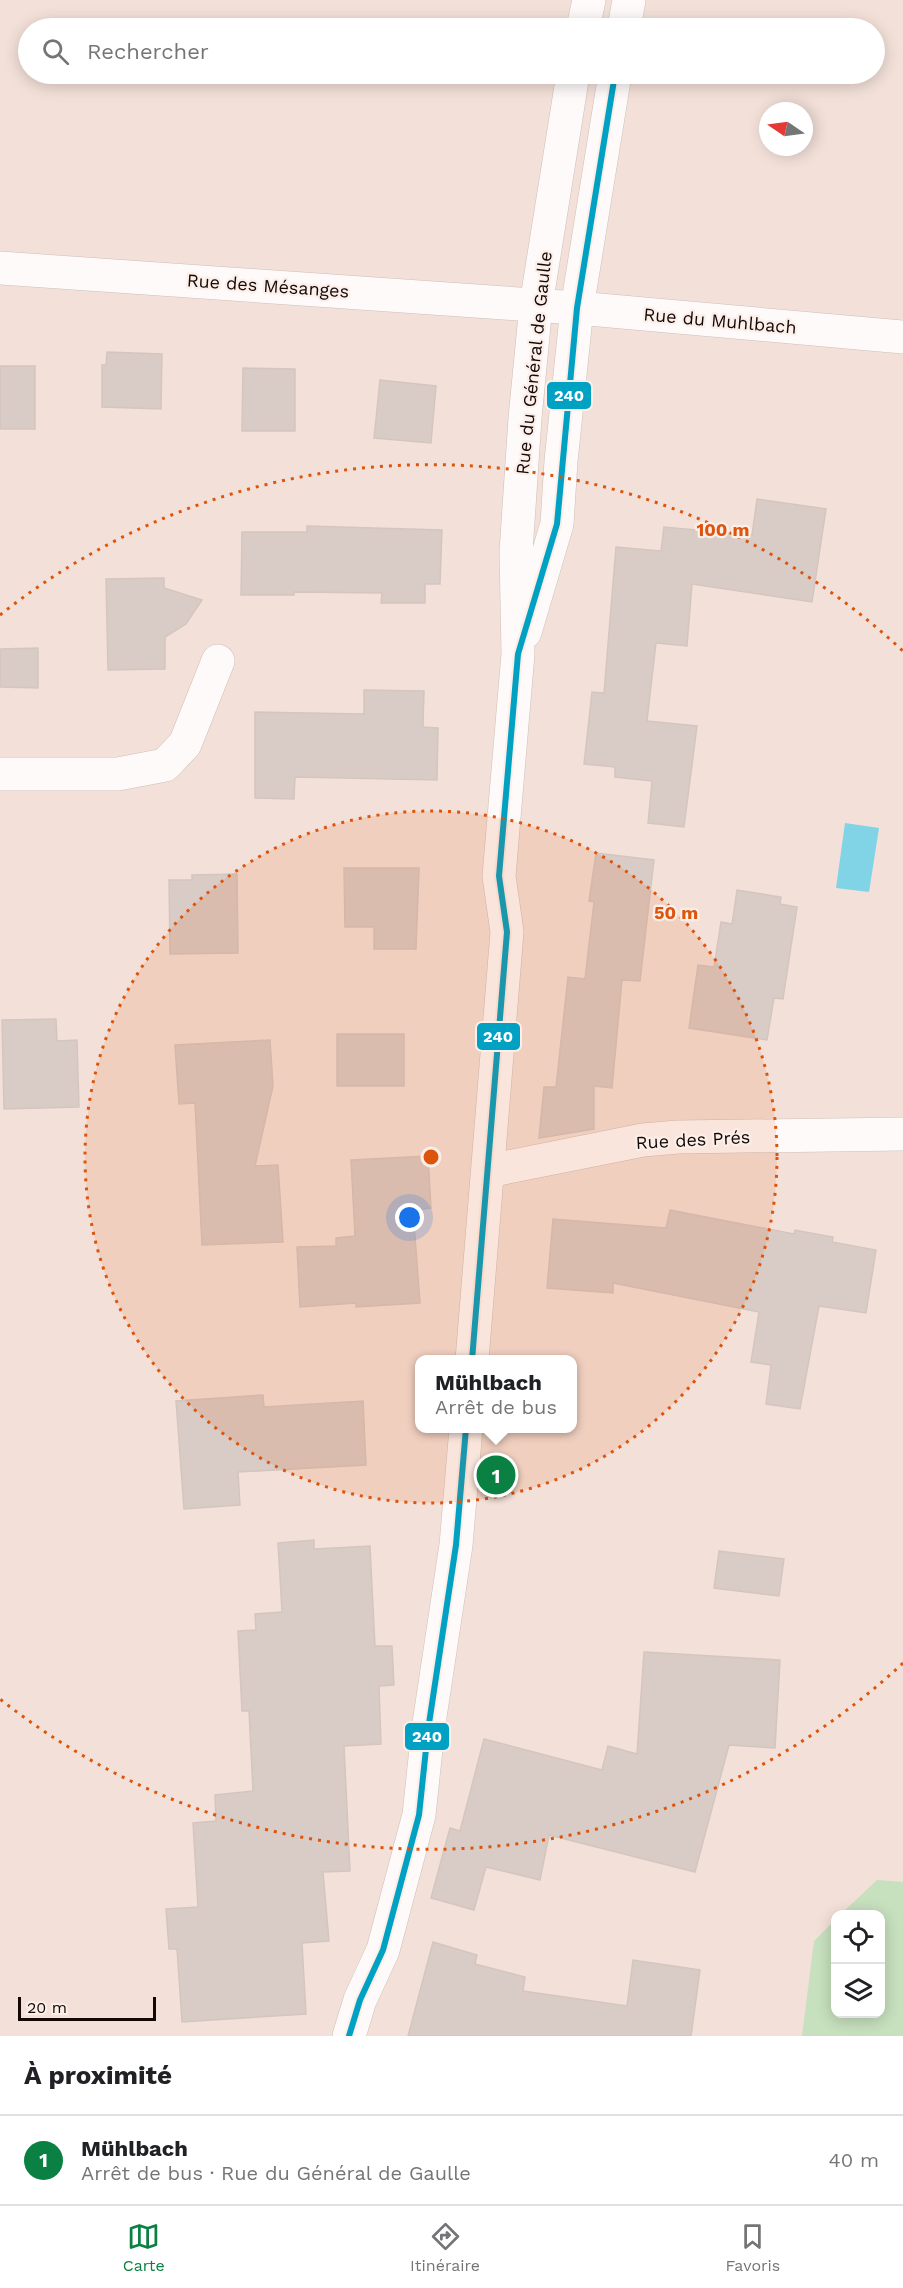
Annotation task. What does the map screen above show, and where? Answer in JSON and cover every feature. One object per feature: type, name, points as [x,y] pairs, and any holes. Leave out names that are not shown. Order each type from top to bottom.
[{"type":"street","points":[[585,18],[589,0]]},
{"type":"street","points":[[626,18],[629,0]]},
{"type":"street","name":"Rue du Général de Gaulle","points":[[472,1355],[507,932],[499,876],[518,654],[515,597],[516,552],[537,305],[571,84]]},
{"type":"street","name":"Rue du Général de Gaulle","points":[[518,654],[557,524],[561,461],[577,308],[613,84]]},
{"type":"street","name":"Rue des Mésanges","points":[[0,268],[537,305]]},
{"type":"street","name":"Rue du Muhlbach","points":[[537,305],[903,337]]},
{"type":"street","points":[[0,774],[118,774],[165,765],[184,744],[218,661]]},
{"type":"street","name":"Rue des Prés","points":[[488,1170],[643,1140],[678,1137],[902,1134]]},
{"type":"street","points":[[349,2036],[360,2000],[383,1950],[419,1815],[428,1730],[456,1545],[466,1433]]},
{"type":"green space","points":[[877,1880],[903,1882],[903,2036],[802,2036],[814,1941],[831,1924],[831,2018],[885,2018],[885,1910],[845,1910]]},
{"type":"water","points":[[845,823],[879,828],[869,892],[836,888]]},
{"type":"building","points":[[107,352],[162,354],[161,409],[102,407],[102,365],[106,365]]},
{"type":"building","points":[[0,366],[35,366],[35,429],[0,429]]},
{"type":"building","points":[[243,368],[295,369],[295,431],[242,431]]},
{"type":"building","points":[[380,380],[436,386],[431,443],[374,438]]},
{"type":"building","points":[[757,499],[826,509],[812,602],[692,584],[687,646],[656,643],[647,721],[697,726],[684,827],[648,823],[652,781],[615,777],[615,767],[584,764],[592,692],[604,693],[616,547],[661,551],[664,527],[752,535]]},
{"type":"building","points":[[307,526],[442,530],[440,584],[425,584],[425,603],[381,603],[382,593],[294,592],[294,595],[241,595],[242,532],[307,532]]},
{"type":"building","points":[[164,578],[164,588],[202,600],[186,624],[165,637],[165,669],[108,670],[106,579]]},
{"type":"building","points":[[38,648],[38,688],[0,687],[0,649]]},
{"type":"building","points":[[364,690],[424,691],[423,727],[438,728],[437,780],[295,777],[294,799],[255,798],[255,712],[364,714]]},
{"type":"building","points":[[596,853],[654,860],[640,981],[622,980],[612,1088],[594,1086],[594,1129],[539,1138],[544,1087],[556,1087],[568,977],[585,979],[594,902],[589,901]]},
{"type":"building","points":[[344,868],[419,868],[416,949],[374,949],[374,927],[345,927]]},
{"type":"building","points":[[237,874],[238,953],[170,954],[169,880],[192,880],[192,875]]},
{"type":"building","points":[[737,890],[781,897],[780,904],[797,907],[783,999],[774,998],[767,1040],[689,1028],[698,965],[714,967],[721,922],[732,924]]},
{"type":"building","points":[[56,1019],[57,1041],[77,1040],[79,1107],[4,1109],[2,1020]]},
{"type":"building","points":[[337,1034],[404,1034],[404,1086],[337,1086]]},
{"type":"building","points":[[270,1040],[273,1086],[255,1166],[278,1165],[283,1242],[202,1245],[195,1103],[179,1104],[175,1045]]},
{"type":"building","points":[[428,1156],[431,1208],[413,1210],[420,1303],[356,1307],[356,1303],[300,1307],[297,1247],[336,1246],[336,1238],[355,1236],[351,1160]]},
{"type":"building","points":[[670,1210],[794,1234],[795,1230],[833,1237],[832,1242],[876,1250],[866,1313],[819,1306],[800,1409],[766,1404],[771,1365],[751,1362],[759,1312],[613,1283],[613,1293],[547,1288],[553,1219],[666,1228]]},
{"type":"building","points":[[263,1395],[264,1407],[363,1401],[366,1465],[238,1472],[240,1505],[184,1509],[176,1401]]},
{"type":"building","points":[[314,1540],[314,1549],[370,1546],[375,1646],[392,1646],[394,1685],[379,1686],[381,1744],[344,1746],[350,1871],[323,1872],[329,1941],[302,1943],[306,2014],[182,2022],[177,1949],[169,1949],[166,1909],[198,1907],[193,1823],[216,1821],[215,1795],[253,1791],[249,1711],[242,1711],[238,1631],[256,1630],[255,1614],[282,1612],[278,1543]]},
{"type":"building","points":[[719,1551],[784,1559],[779,1596],[714,1588]]},
{"type":"building","points":[[644,1652],[780,1660],[775,1748],[729,1745],[695,1872],[549,1835],[540,1880],[486,1867],[474,1910],[431,1898],[450,1828],[460,1831],[484,1739],[602,1770],[608,1746],[637,1754]]},
{"type":"building","points":[[433,1942],[477,1955],[475,1964],[525,1977],[523,1991],[627,2006],[633,1960],[700,1970],[691,2036],[408,2036]]},
{"type":"transit line","name":"240","points":[[472,1355],[507,932],[499,876],[518,654],[557,524],[577,308],[613,84]]},
{"type":"transit line","name":"240","points":[[349,2036],[360,2000],[383,1950],[419,1815],[428,1730],[456,1545],[466,1433]]},
{"type":"place","name":"Mühlbach","points":[[496,1475]]}]
